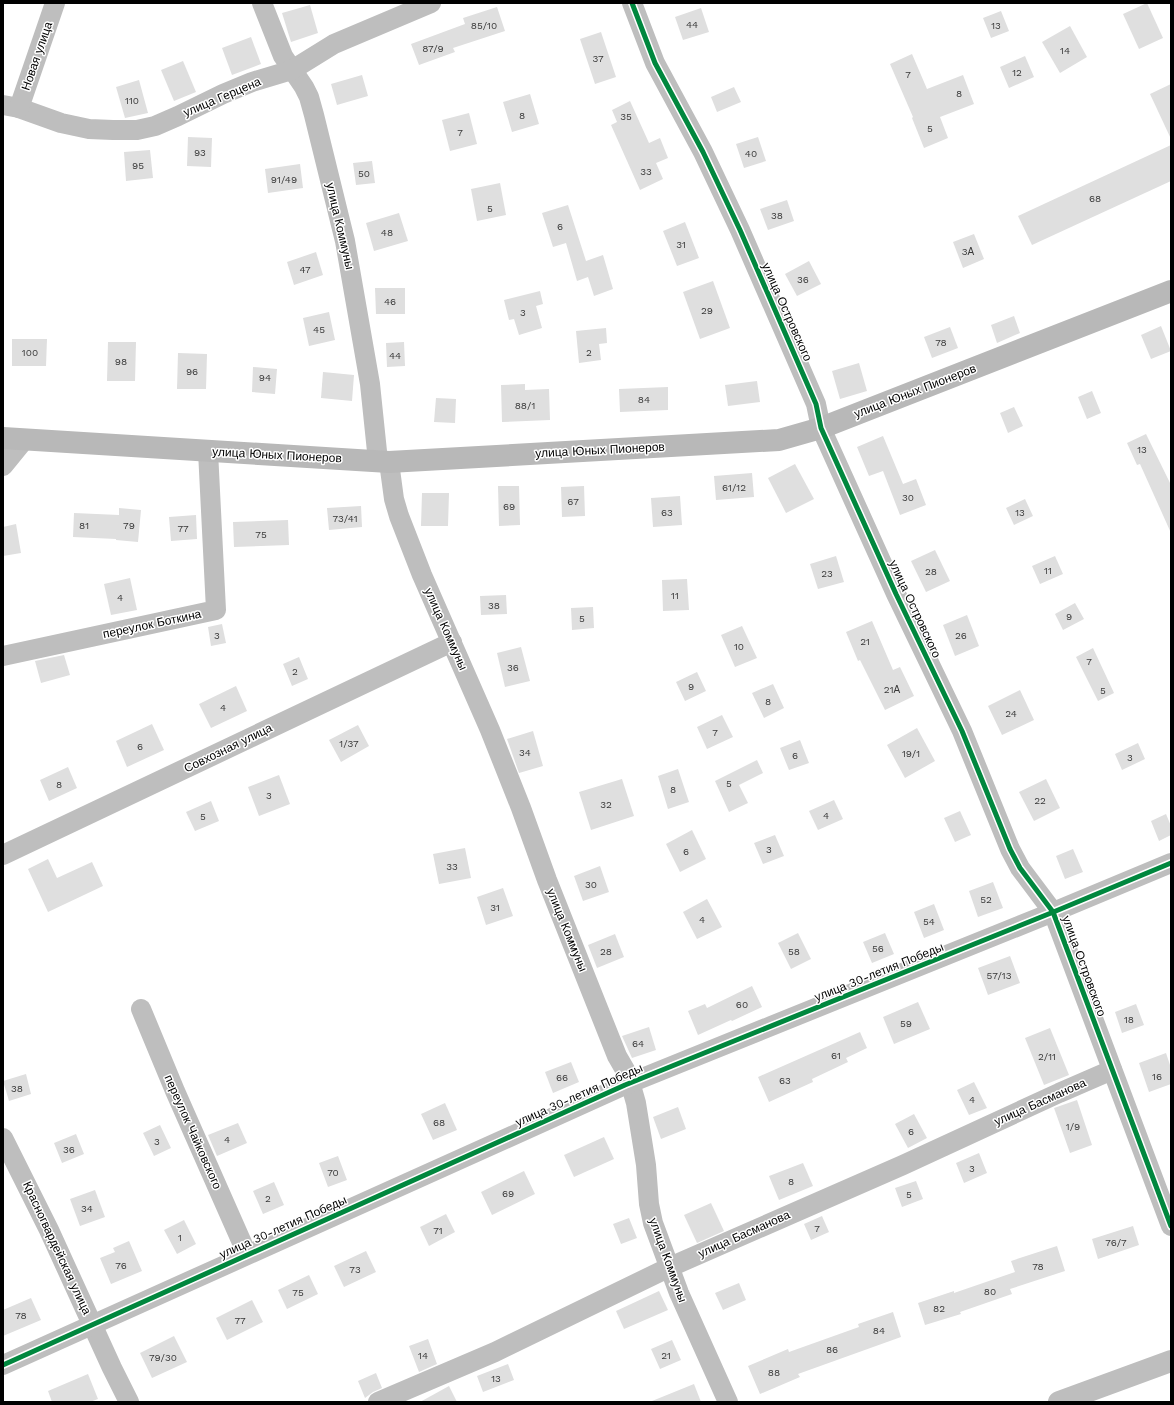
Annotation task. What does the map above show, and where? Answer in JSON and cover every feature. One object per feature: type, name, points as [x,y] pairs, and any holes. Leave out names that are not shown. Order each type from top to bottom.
[{"type":"main road","name":"улица Юных Пионеров","points":[[3,438],[383,462],[780,440],[821,428],[1171,291]]},
{"type":"street","name":"Новая улица","points":[[11,107],[55,3]]},
{"type":"street","name":"улица Коммуны","points":[[262,3],[283,56],[309,97],[345,241],[383,462],[399,516],[422,575],[498,751],[521,808],[547,880],[617,1056],[628,1076],[636,1103],[646,1165],[649,1204],[653,1223],[679,1293],[728,1402]]},
{"type":"street","name":"улица Герцена","points":[[11,107],[61,123],[89,129],[137,130],[155,126],[229,91],[252,82],[292,70],[334,44],[431,3]]},
{"type":"street","name":"улица Островского","points":[[632,3],[656,63],[703,152],[740,230],[816,404],[821,428],[896,594],[962,731],[1010,849],[1020,868],[1053,912],[1171,1226]]},
{"type":"street","points":[[3,466],[25,439]]},
{"type":"street","name":"переулок Боткина","points":[[3,656],[216,610],[208,451]]},
{"type":"street","name":"Совхозная улица","points":[[3,855],[452,642]]},
{"type":"street","name":"улица 30-летия Победы","points":[[3,1365],[630,1083],[1171,863]]},
{"type":"street","name":"переулок Чайковского","points":[[141,1009],[175,1091],[247,1254]]},
{"type":"street","name":"улица Басманова","points":[[378,1402],[495,1352],[670,1268],[903,1165],[1112,1070]]},
{"type":"street","name":"Красногвардейская улица","points":[[3,1138],[50,1230],[112,1368],[129,1402]]},
{"type":"street","points":[[1059,1402],[1171,1361]]},
{"type":"building","points":[[1147,3],[1163,38],[1139,49],[1123,14]]},
{"type":"building","points":[[310,5],[318,33],[291,42],[282,13]]},
{"type":"building","points":[[497,7],[505,31],[453,48],[455,52],[419,65],[411,44],[465,24],[463,18]]},
{"type":"building","points":[[701,8],[709,32],[683,40],[675,17]]},
{"type":"building","points":[[1001,11],[1009,31],[991,38],[983,18]]},
{"type":"building","points":[[1070,26],[1087,57],[1060,73],[1042,42]]},
{"type":"building","points":[[601,32],[616,77],[595,84],[580,39]]},
{"type":"building","points":[[251,37],[261,64],[232,75],[222,48]]},
{"type":"building","points":[[912,54],[927,89],[963,75],[974,104],[940,117],[948,138],[924,148],[912,118],[913,117],[890,64]]},
{"type":"building","points":[[1025,56],[1034,77],[1009,88],[1000,67]]},
{"type":"building","points":[[183,61],[196,92],[174,101],[161,70]]},
{"type":"building","points":[[362,75],[368,96],[337,105],[331,84]]},
{"type":"building","points":[[139,80],[148,113],[125,118],[116,87]]},
{"type":"building","points":[[1171,84],[1171,139],[1150,94]]},
{"type":"building","points":[[734,87],[741,102],[717,112],[711,97]]},
{"type":"building","points":[[530,94],[539,124],[512,132],[503,102]]},
{"type":"building","points":[[630,101],[649,143],[660,138],[668,158],[656,163],[663,179],[640,190],[611,125],[617,122],[612,110]]},
{"type":"building","points":[[469,113],[477,144],[450,151],[442,120]]},
{"type":"building","points":[[188,137],[212,138],[211,167],[187,166]]},
{"type":"building","points":[[758,137],[766,161],[744,168],[736,144]]},
{"type":"building","points":[[1171,145],[1171,181],[1032,245],[1018,216]]},
{"type":"building","points":[[150,150],[153,178],[126,181],[124,152]]},
{"type":"building","points":[[372,161],[375,183],[356,185],[353,163]]},
{"type":"building","points":[[300,164],[303,188],[268,193],[265,169]]},
{"type":"building","points":[[500,183],[506,215],[477,221],[471,189]]},
{"type":"building","points":[[787,200],[794,221],[768,230],[760,209]]},
{"type":"building","points":[[568,205],[586,261],[603,255],[613,289],[594,296],[588,277],[577,281],[566,243],[553,247],[542,213]]},
{"type":"building","points":[[399,213],[408,241],[374,251],[366,223]]},
{"type":"building","points":[[685,222],[699,258],[677,266],[663,231]]},
{"type":"building","points":[[974,234],[984,259],[963,268],[953,242]]},
{"type":"building","points":[[316,252],[323,275],[294,285],[287,262]]},
{"type":"building","points":[[809,261],[821,284],[797,296],[785,274]]},
{"type":"building","points":[[713,281],[730,328],[700,339],[683,292]]},
{"type":"building","points":[[375,288],[405,288],[405,314],[376,314]]},
{"type":"building","points":[[540,291],[543,304],[536,306],[542,328],[519,335],[514,319],[509,320],[504,300]]},
{"type":"building","points":[[329,312],[335,340],[309,346],[303,318]]},
{"type":"building","points":[[1014,316],[1020,333],[997,343],[991,325]]},
{"type":"building","points":[[1161,326],[1171,351],[1151,359],[1141,335]]},
{"type":"building","points":[[950,327],[958,348],[932,358],[924,337]]},
{"type":"building","points":[[606,328],[607,343],[599,344],[601,360],[579,363],[576,331]]},
{"type":"building","points":[[12,339],[47,339],[46,366],[12,366]]},
{"type":"building","points":[[108,342],[136,342],[135,381],[107,381]]},
{"type":"building","points":[[404,342],[405,366],[387,367],[386,343]]},
{"type":"building","points":[[178,353],[207,354],[206,389],[177,389]]},
{"type":"building","points":[[859,363],[867,391],[840,399],[832,371]]},
{"type":"building","points":[[253,367],[277,369],[275,394],[252,392]]},
{"type":"building","points":[[323,372],[354,375],[352,401],[321,398]]},
{"type":"building","points":[[757,381],[760,402],[728,406],[725,385]]},
{"type":"building","points":[[525,384],[525,390],[549,389],[550,420],[502,422],[501,385]]},
{"type":"building","points":[[668,387],[668,410],[620,412],[619,389]]},
{"type":"building","points":[[1092,391],[1101,413],[1087,419],[1078,397]]},
{"type":"building","points":[[436,398],[456,399],[455,423],[434,422]]},
{"type":"building","points":[[1014,407],[1023,426],[1008,433],[1000,413]]},
{"type":"building","points":[[1146,434],[1171,485],[1171,533],[1140,464],[1137,465],[1127,443]]},
{"type":"building","points":[[883,436],[903,484],[916,479],[926,505],[900,515],[883,471],[869,476],[857,447]]},
{"type":"building","points":[[795,464],[814,499],[786,513],[768,478]]},
{"type":"building","points":[[752,473],[754,497],[716,500],[714,476]]},
{"type":"building","points":[[498,486],[519,486],[520,525],[499,526]]},
{"type":"building","points":[[584,486],[585,516],[562,517],[561,487]]},
{"type":"building","points":[[422,493],[449,493],[448,526],[421,526]]},
{"type":"building","points":[[680,496],[682,525],[653,527],[651,498]]},
{"type":"building","points":[[1025,499],[1033,516],[1014,525],[1006,508]]},
{"type":"building","points":[[361,506],[362,527],[329,530],[327,508]]},
{"type":"building","points":[[119,508],[141,510],[138,542],[116,539],[73,537],[74,513],[119,515]]},
{"type":"building","points":[[196,515],[197,539],[171,541],[169,517]]},
{"type":"building","points":[[288,520],[289,545],[234,547],[233,522]]},
{"type":"building","points":[[16,524],[21,553],[3,556],[3,527]]},
{"type":"building","points":[[935,550],[950,581],[926,592],[911,561]]},
{"type":"building","points":[[836,556],[844,582],[818,589],[810,564]]},
{"type":"building","points":[[1055,556],[1063,574],[1040,584],[1032,566]]},
{"type":"building","points":[[130,578],[137,610],[111,615],[104,584]]},
{"type":"building","points":[[687,579],[689,610],[663,611],[662,580]]},
{"type":"building","points":[[506,595],[507,614],[481,615],[480,596]]},
{"type":"building","points":[[1075,603],[1084,619],[1063,630],[1055,614]]},
{"type":"building","points":[[593,607],[594,628],[572,630],[571,608]]},
{"type":"building","points":[[967,615],[979,646],[955,656],[943,625]]},
{"type":"building","points":[[872,621],[893,670],[900,667],[914,696],[885,710],[860,660],[858,661],[846,632]]},
{"type":"building","points":[[222,624],[226,643],[211,646],[208,627]]},
{"type":"building","points":[[742,626],[757,658],[735,667],[721,635]]},
{"type":"building","points":[[521,647],[530,681],[505,687],[497,653]]},
{"type":"building","points":[[1093,648],[1114,693],[1098,701],[1076,657]]},
{"type":"building","points":[[64,655],[70,675],[41,683],[35,661]]},
{"type":"building","points":[[299,657],[308,679],[292,686],[283,664]]},
{"type":"building","points":[[697,672],[706,691],[685,701],[676,682]]},
{"type":"building","points":[[773,684],[784,708],[764,718],[752,693]]},
{"type":"building","points":[[236,686],[247,711],[211,728],[199,704]]},
{"type":"building","points":[[1020,690],[1034,720],[1002,735],[988,706]]},
{"type":"building","points":[[722,715],[733,737],[707,749],[697,727]]},
{"type":"building","points":[[152,724],[164,750],[127,767],[116,741]]},
{"type":"building","points":[[358,725],[369,746],[341,762],[329,740]]},
{"type":"building","points":[[917,728],[935,761],[905,778],[887,745]]},
{"type":"building","points":[[533,731],[543,766],[519,773],[507,739]]},
{"type":"building","points":[[800,740],[809,763],[789,770],[780,748]]},
{"type":"building","points":[[1138,743],[1145,759],[1122,770],[1115,754]]},
{"type":"building","points":[[757,760],[763,773],[739,785],[748,803],[729,812],[715,781]]},
{"type":"building","points":[[68,767],[77,788],[49,801],[40,780]]},
{"type":"building","points":[[678,769],[689,802],[668,809],[658,776]]},
{"type":"building","points":[[279,775],[290,804],[259,816],[248,787]]},
{"type":"building","points":[[622,779],[634,816],[591,830],[579,792]]},
{"type":"building","points":[[1046,779],[1060,808],[1034,821],[1019,792]]},
{"type":"building","points":[[834,800],[843,819],[818,830],[809,811]]},
{"type":"building","points":[[211,801],[219,821],[195,831],[186,812]]},
{"type":"building","points":[[960,811],[971,835],[955,842],[944,818]]},
{"type":"building","points":[[1166,814],[1171,826],[1171,835],[1159,841],[1151,821]]},
{"type":"building","points":[[692,830],[706,859],[680,872],[666,844]]},
{"type":"building","points":[[775,835],[784,856],[763,864],[754,843]]},
{"type":"building","points":[[465,848],[471,878],[439,884],[433,854]]},
{"type":"building","points":[[1073,849],[1083,872],[1065,879],[1056,856]]},
{"type":"building","points":[[48,859],[57,878],[92,862],[103,886],[48,912],[28,869]]},
{"type":"building","points":[[600,866],[609,892],[583,901],[574,876]]},
{"type":"building","points":[[993,882],[1003,908],[978,917],[969,891]]},
{"type":"building","points":[[503,888],[513,916],[486,925],[477,897]]},
{"type":"building","points":[[707,899],[722,927],[697,939],[683,912]]},
{"type":"building","points":[[934,904],[944,930],[924,938],[914,912]]},
{"type":"building","points":[[798,933],[811,959],[791,969],[778,943]]},
{"type":"building","points":[[885,933],[894,954],[872,963],[863,942]]},
{"type":"building","points":[[615,934],[624,957],[597,968],[588,945]]},
{"type":"building","points":[[1010,956],[1020,983],[988,995],[978,968]]},
{"type":"building","points":[[752,986],[762,1007],[698,1035],[688,1011],[705,1004],[707,1008]]},
{"type":"building","points":[[918,1002],[930,1029],[894,1044],[883,1017]]},
{"type":"building","points":[[1136,1004],[1144,1025],[1122,1033],[1115,1012]]},
{"type":"building","points":[[649,1027],[656,1050],[632,1058],[622,1036]]},
{"type":"building","points":[[1050,1028],[1069,1075],[1044,1085],[1025,1038]]},
{"type":"building","points":[[860,1032],[867,1048],[846,1058],[848,1062],[812,1079],[813,1082],[769,1102],[758,1077]]},
{"type":"building","points":[[1166,1053],[1171,1068],[1171,1084],[1149,1092],[1139,1063]]},
{"type":"building","points":[[571,1062],[579,1082],[553,1093],[545,1072]]},
{"type":"building","points":[[26,1074],[31,1094],[9,1101],[3,1081]]},
{"type":"building","points":[[974,1082],[987,1108],[969,1115],[957,1090]]},
{"type":"building","points":[[1077,1100],[1092,1145],[1070,1153],[1054,1108]]},
{"type":"building","points":[[445,1103],[457,1130],[433,1140],[421,1114]]},
{"type":"building","points":[[678,1107],[686,1129],[661,1139],[653,1117]]},
{"type":"building","points":[[914,1114],[927,1138],[908,1148],[895,1124]]},
{"type":"building","points":[[238,1123],[247,1143],[217,1156],[208,1135]]},
{"type":"building","points":[[160,1125],[171,1148],[154,1156],[143,1133]]},
{"type":"building","points":[[76,1134],[84,1154],[62,1163],[54,1143]]},
{"type":"building","points":[[604,1137],[614,1159],[574,1177],[564,1155]]},
{"type":"building","points":[[979,1153],[987,1173],[964,1183],[956,1163]]},
{"type":"building","points":[[338,1156],[347,1180],[328,1187],[319,1163]]},
{"type":"building","points":[[803,1163],[813,1186],[779,1200],[769,1176]]},
{"type":"building","points":[[524,1171],[535,1194],[492,1215],[481,1192]]},
{"type":"building","points":[[916,1181],[923,1199],[902,1207],[895,1188]]},
{"type":"building","points":[[274,1182],[284,1205],[263,1214],[253,1191]]},
{"type":"building","points":[[95,1190],[105,1217],[80,1226],[70,1199]]},
{"type":"building","points":[[711,1203],[724,1231],[697,1243],[684,1215]]},
{"type":"building","points":[[446,1214],[455,1232],[429,1246],[420,1227]]},
{"type":"building","points":[[822,1216],[829,1232],[811,1240],[804,1224]]},
{"type":"building","points":[[629,1218],[637,1238],[621,1244],[613,1224]]},
{"type":"building","points":[[184,1220],[196,1244],[177,1254],[164,1230]]},
{"type":"building","points":[[1133,1226],[1139,1245],[1098,1259],[1092,1239]]},
{"type":"building","points":[[129,1241],[142,1271],[111,1284],[100,1258],[115,1252],[113,1248]]},
{"type":"building","points":[[1057,1246],[1065,1271],[1010,1289],[1012,1294],[960,1312],[961,1314],[925,1325],[918,1303],[954,1291],[954,1293],[1015,1272],[1011,1261]]},
{"type":"building","points":[[366,1251],[376,1272],[344,1287],[334,1266]]},
{"type":"building","points":[[309,1275],[318,1294],[287,1309],[278,1290]]},
{"type":"building","points":[[739,1283],[746,1300],[723,1310],[715,1293]]},
{"type":"building","points":[[659,1291],[668,1310],[624,1329],[616,1311]]},
{"type":"building","points":[[31,1298],[41,1320],[3,1336],[3,1310]]},
{"type":"building","points":[[252,1300],[263,1322],[227,1340],[216,1318]]},
{"type":"building","points":[[893,1312],[901,1337],[798,1374],[800,1377],[760,1394],[748,1366],[788,1349],[789,1352],[859,1327],[858,1324]]},
{"type":"building","points":[[174,1336],[187,1362],[152,1378],[140,1353]]},
{"type":"building","points":[[428,1339],[437,1364],[419,1372],[409,1346]]},
{"type":"building","points":[[672,1340],[681,1360],[660,1369],[651,1349]]},
{"type":"building","points":[[508,1364],[514,1380],[483,1392],[477,1376]]},
{"type":"building","points":[[376,1373],[382,1388],[365,1398],[358,1381]]},
{"type":"building","points":[[88,1374],[98,1399],[90,1402],[52,1402],[48,1391]]},
{"type":"building","points":[[694,1384],[701,1402],[652,1402],[652,1401]]},
{"type":"building","points":[[449,1386],[457,1402],[420,1402]]},
{"type":"cycle path","points":[[632,3],[655,63],[703,152],[740,230],[816,404],[821,428],[896,594],[962,731],[1010,849],[1020,868],[1053,912],[1171,1226]]},
{"type":"cycle path","points":[[3,1365],[625,1085],[1171,863]]}]
